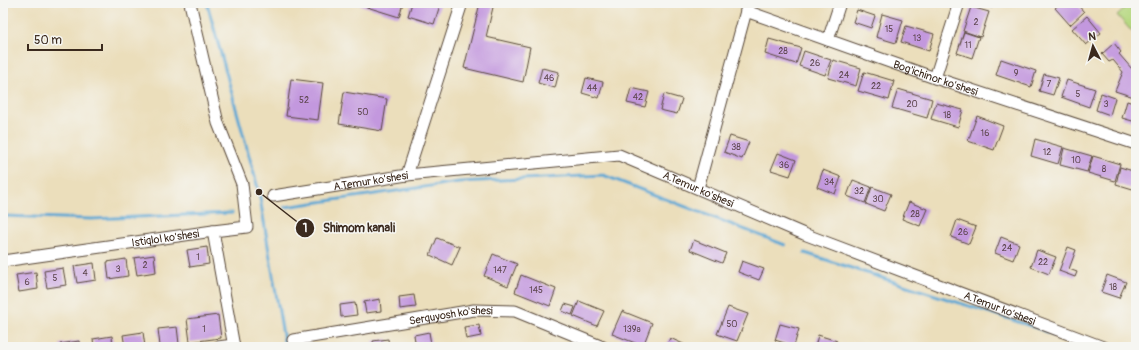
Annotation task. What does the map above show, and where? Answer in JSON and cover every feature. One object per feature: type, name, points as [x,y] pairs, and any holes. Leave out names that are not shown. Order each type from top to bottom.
[{"type":"street","points":[[190,3],[218,123],[242,184],[247,227],[213,231]]},
{"type":"street","points":[[407,175],[462,3]]},
{"type":"street","points":[[828,40],[840,3]]},
{"type":"street","points":[[935,78],[959,3]]},
{"type":"street","points":[[698,188],[748,7]]},
{"type":"street","name":"Bog'ichinor ko'shesi","points":[[748,7],[828,40],[935,78],[1136,144]]},
{"type":"street","name":"A.Temur ko'shesi","points":[[273,196],[407,175],[619,155],[804,234],[1103,347]]},
{"type":"street","name":"Istiqlol ko'shesi","points":[[3,261],[213,231],[234,346]]},
{"type":"street","name":"Serquyosh ko'shesi","points":[[294,340],[474,310],[515,311],[603,347]]},
{"type":"street","points":[[218,347],[234,346]]},
{"type":"green space","points":[[1128,5],[1136,14],[1136,32],[1134,34],[1117,15]]},
{"type":"building","points":[[354,3],[403,3],[399,17]]},
{"type":"building","points":[[412,3],[432,3],[440,5],[434,24],[408,16]]},
{"type":"building","points":[[480,3],[494,3],[486,37],[530,47],[523,82],[464,68]]},
{"type":"building","points":[[977,3],[994,3],[992,8]]},
{"type":"building","points":[[1061,3],[1076,3],[1084,12],[1070,25],[1055,8]]},
{"type":"building","points":[[971,7],[989,12],[981,37],[963,31]]},
{"type":"building","points":[[857,10],[875,16],[871,28],[853,22]]},
{"type":"building","points":[[882,14],[903,20],[896,43],[876,37]]},
{"type":"building","points":[[1087,16],[1101,33],[1086,45],[1072,29]]},
{"type":"building","points":[[906,26],[934,34],[929,51],[901,42]]},
{"type":"building","points":[[964,32],[979,37],[972,58],[957,53]]},
{"type":"building","points":[[769,39],[801,48],[796,64],[765,54]]},
{"type":"building","points":[[1114,43],[1121,52],[1119,54],[1132,69],[1136,66],[1136,92],[1134,97],[1115,91],[1123,72],[1113,60],[1109,62],[1102,54]]},
{"type":"building","points":[[804,51],[831,60],[825,75],[799,66]]},
{"type":"building","points":[[1001,59],[1036,71],[1031,87],[996,75]]},
{"type":"building","points":[[833,60],[861,68],[856,86],[828,78]]},
{"type":"building","points":[[542,68],[559,72],[555,88],[538,83]]},
{"type":"building","points":[[864,72],[894,81],[889,100],[858,91]]},
{"type":"building","points":[[1044,74],[1059,78],[1053,95],[1039,91]]},
{"type":"building","points":[[586,78],[603,82],[599,98],[582,93]]},
{"type":"building","points":[[291,79],[323,83],[318,120],[286,116]]},
{"type":"building","points":[[1067,80],[1095,89],[1089,107],[1061,97]]},
{"type":"building","points":[[631,88],[649,92],[645,107],[627,103]]},
{"type":"building","points":[[898,89],[932,99],[927,118],[892,108]]},
{"type":"building","points":[[344,92],[387,99],[382,131],[339,124]]},
{"type":"building","points":[[1101,93],[1115,98],[1110,115],[1096,110]]},
{"type":"building","points":[[664,94],[682,99],[677,114],[660,110]]},
{"type":"building","points":[[1127,101],[1136,104],[1136,122],[1122,118]]},
{"type":"building","points":[[936,103],[963,110],[958,127],[931,119]]},
{"type":"building","points":[[977,116],[1003,126],[994,150],[968,141]]},
{"type":"building","points":[[730,136],[749,142],[742,159],[724,152]]},
{"type":"building","points":[[1035,139],[1063,147],[1058,164],[1031,156]]},
{"type":"building","points":[[1064,148],[1092,156],[1087,172],[1060,165]]},
{"type":"building","points":[[778,153],[796,160],[790,176],[771,170]]},
{"type":"building","points":[[1093,156],[1120,164],[1115,181],[1088,173]]},
{"type":"building","points":[[1120,167],[1136,172],[1136,190],[1116,184]]},
{"type":"building","points":[[823,170],[841,177],[835,194],[817,187]]},
{"type":"building","points":[[853,180],[871,187],[865,203],[847,196]]},
{"type":"building","points":[[872,187],[891,194],[884,211],[866,204]]},
{"type":"building","points":[[909,202],[927,209],[920,226],[902,219]]},
{"type":"building","points":[[957,220],[976,227],[969,244],[951,237]]},
{"type":"building","points":[[1001,237],[1019,244],[1013,260],[995,253]]},
{"type":"building","points":[[437,238],[460,247],[452,265],[430,255]]},
{"type":"building","points":[[694,240],[726,253],[722,263],[690,250]]},
{"type":"building","points":[[207,247],[209,264],[190,267],[187,250]]},
{"type":"building","points":[[1068,247],[1076,250],[1069,269],[1077,272],[1075,277],[1059,271]]},
{"type":"building","points":[[1037,250],[1056,257],[1049,274],[1031,267]]},
{"type":"building","points":[[493,254],[517,264],[508,286],[484,276]]},
{"type":"building","points":[[154,255],[156,272],[137,275],[134,258]]},
{"type":"building","points":[[126,259],[128,276],[109,279],[107,262]]},
{"type":"building","points":[[742,261],[764,269],[759,280],[738,272]]},
{"type":"building","points":[[94,263],[96,280],[77,283],[74,266]]},
{"type":"building","points":[[63,268],[66,285],[47,288],[44,271]]},
{"type":"building","points":[[36,272],[38,289],[19,292],[16,275]]},
{"type":"building","points":[[521,275],[556,289],[550,306],[515,292]]},
{"type":"building","points":[[1107,275],[1126,282],[1119,298],[1101,292]]},
{"type":"building","points":[[414,295],[416,307],[400,309],[399,297]]},
{"type":"building","points":[[380,299],[381,311],[366,313],[364,302]]},
{"type":"building","points":[[579,301],[604,311],[597,326],[573,316]]},
{"type":"building","points":[[355,303],[357,315],[341,317],[340,305]]},
{"type":"building","points":[[565,304],[575,307],[572,315],[562,311]]},
{"type":"building","points":[[728,307],[748,314],[737,341],[717,334]]},
{"type":"building","points":[[622,311],[652,323],[643,346],[612,334]]},
{"type":"building","points":[[218,315],[221,338],[190,342],[187,319]]},
{"type":"building","points":[[780,324],[799,329],[794,346],[775,340]]},
{"type":"building","points":[[479,325],[481,336],[466,339],[464,327]]},
{"type":"building","points":[[177,327],[179,344],[160,346],[158,329]]},
{"type":"building","points":[[143,332],[145,347],[125,347],[123,335]]},
{"type":"building","points":[[429,332],[431,344],[416,347],[414,335]]},
{"type":"building","points":[[818,335],[837,341],[835,347],[815,347]]},
{"type":"building","points":[[112,336],[113,347],[94,347],[93,339]]},
{"type":"building","points":[[670,338],[690,347],[666,347]]},
{"type":"building","points":[[388,339],[389,347],[374,347],[373,341]]},
{"type":"building","points":[[79,341],[80,347],[61,347],[60,344]]},
{"type":"waterway","points":[[207,3],[259,192],[285,347]]},
{"type":"waterway","points":[[285,207],[459,182],[603,175],[785,245]]},
{"type":"waterway","points":[[3,216],[91,219],[232,213]]},
{"type":"waterway","points":[[805,253],[1040,329],[1086,347]]},
{"type":"place","name":"Shimom kanali","points":[[259,192]]}]
